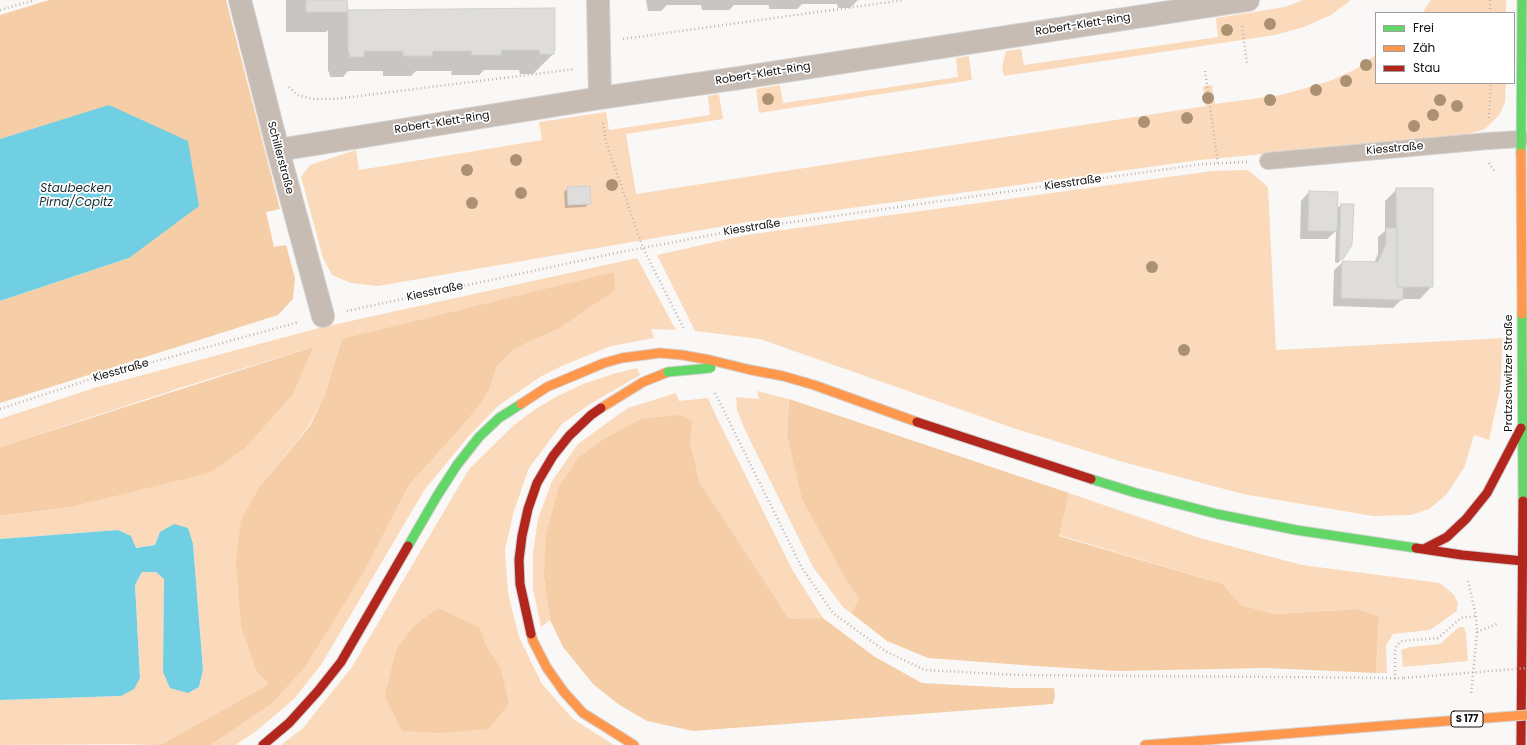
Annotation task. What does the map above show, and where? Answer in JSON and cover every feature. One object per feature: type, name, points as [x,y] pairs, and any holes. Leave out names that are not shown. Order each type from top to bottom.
[{"type":"main road","name":"Pratzschwitzer Straße","points":[[1521,745],[1522,0]]},
{"type":"main road","points":[[263,745],[289,724],[341,662],[437,496],[457,465],[479,437],[499,418],[547,387],[604,363],[622,358],[660,353],[682,355],[783,376],[814,385],[953,434],[1136,493],[1217,514],[1296,530],[1462,556],[1522,561]]},
{"type":"main road","points":[[634,745],[583,713],[564,692],[547,668],[533,641],[525,611],[520,578],[522,536],[528,509],[538,483],[553,456],[569,436],[591,415],[617,397],[643,382],[668,372],[712,368],[751,370]]},
{"type":"main road","points":[[1424,550],[1447,537],[1466,519],[1487,493],[1521,428]]},
{"type":"main road","name":"S 177","points":[[1145,745],[1527,714]]},
{"type":"street","name":"Schillerstraße","points":[[240,0],[278,150],[323,316]]},
{"type":"street","points":[[598,0],[600,98]]},
{"type":"street","name":"Robert-Klett-Ring","points":[[278,150],[600,98],[1243,1]]},
{"type":"lane","name":"Kiesstraße","points":[[1268,161],[1484,141],[1521,139]]},
{"type":"path","points":[[0,10],[35,0]]},
{"type":"path","points":[[598,43],[904,0]]},
{"type":"path","points":[[1490,0],[1490,12]]},
{"type":"path","points":[[1243,1],[1247,64]]},
{"type":"path","points":[[284,83],[297,95],[314,99],[335,99],[599,66]]},
{"type":"path","points":[[1205,71],[1218,164]]},
{"type":"path","points":[[600,98],[606,142],[643,248],[685,331]]},
{"type":"path","name":"Kiesstraße","points":[[0,409],[94,378],[323,316],[643,248],[743,229],[1203,164],[1268,161]]},
{"type":"path","points":[[715,392],[802,568],[833,613],[885,651],[925,670],[1018,675],[1395,679],[1527,668]]},
{"type":"path","points":[[1462,556],[1476,616],[1476,653],[1471,700]]},
{"type":"path","points":[[1395,679],[1395,651],[1397,644],[1402,641],[1438,638],[1461,618],[1476,616]]},
{"type":"shaded area","points":[[49,0],[226,0],[280,209],[266,212],[274,247],[286,245],[295,278],[293,299],[278,315],[0,403],[0,301],[129,258],[109,106],[0,139],[0,15]]},
{"type":"shaded area","points":[[1303,0],[1351,0],[1331,15],[1304,27],[1275,35],[1004,76],[1002,67],[1006,51],[1021,49],[1024,65],[1218,37],[1216,18],[1285,7]]},
{"type":"shaded area","points":[[1431,0],[1506,0],[1506,12],[1423,12]]},
{"type":"shaded area","points":[[969,56],[972,80],[759,113],[756,89],[780,85],[783,103],[958,77],[956,58]]},
{"type":"shaded area","points":[[1375,56],[1375,84],[1506,84],[1505,102],[1500,114],[1485,129],[1466,135],[1200,160],[742,223],[378,286],[351,283],[332,275],[323,258],[301,177],[310,165],[356,150],[359,170],[542,140],[539,122],[606,112],[609,130],[710,115],[708,96],[719,94],[723,119],[626,134],[636,194],[1206,106],[1203,86],[1212,85],[1215,104],[1281,95],[1330,81],[1354,70]]},
{"type":"shaded area","points":[[1248,170],[1268,187],[1276,350],[1503,338],[1500,390],[1489,440],[1474,435],[1464,468],[1446,495],[1429,509],[1411,515],[1373,516],[1243,494],[1123,462],[1016,429],[760,339],[695,331],[657,255],[746,235],[1212,171]]},
{"type":"shaded area","points":[[637,258],[676,330],[651,329],[654,338],[611,346],[564,365],[540,377],[498,406],[468,437],[425,489],[321,665],[294,699],[255,732],[235,745],[211,745],[270,705],[365,570],[409,485],[459,430],[489,390],[497,366],[514,349],[558,329],[342,339],[325,394],[309,426],[260,486],[269,684],[162,744],[0,745],[0,700],[121,696],[140,678],[135,585],[142,572],[156,572],[164,579],[163,672],[199,687],[203,670],[193,544],[160,532],[155,545],[135,548],[118,530],[0,539],[0,516],[70,507],[313,347],[183,387],[0,447],[0,419],[94,388],[319,328]]},
{"type":"shaded area","points":[[614,272],[615,290],[558,329],[514,349],[497,366],[489,390],[481,402],[459,430],[409,485],[365,570],[305,667],[270,705],[211,745],[125,745],[162,744],[269,684],[256,670],[241,626],[236,561],[241,520],[260,486],[310,426],[325,394],[342,339]]},
{"type":"shaded area","points":[[313,347],[293,394],[245,448],[209,473],[70,507],[0,516],[0,447]]},
{"type":"shaded area","points":[[637,368],[640,375],[587,406],[562,424],[529,468],[514,511],[505,550],[508,593],[519,637],[542,684],[573,719],[614,745],[281,745],[303,728],[352,667],[469,469],[514,425],[534,410],[583,384]]},
{"type":"shaded area","points":[[757,391],[789,399],[787,434],[847,581],[859,599],[851,613],[843,607],[813,567],[745,430],[737,410],[736,397],[759,399]]},
{"type":"shaded area","points":[[676,393],[679,401],[708,398],[793,571],[823,618],[789,620],[700,483],[690,442],[693,422],[544,578],[550,620],[541,627],[533,589],[533,552],[538,519],[552,481],[578,444],[604,425],[628,408]]},
{"type":"shaded area","points":[[789,399],[1069,493],[1059,536],[1223,584],[1241,605],[1275,614],[1358,609],[1379,616],[1376,673],[1266,668],[1118,671],[1036,666],[928,658],[887,641],[851,613],[859,599],[847,581],[802,499],[787,434]]},
{"type":"shaded area","points":[[680,415],[693,422],[690,442],[700,483],[789,619],[823,618],[875,657],[922,683],[1013,688],[1054,688],[1055,696],[1053,704],[693,731],[647,721],[618,704],[593,684],[563,647],[550,620],[544,578],[546,535],[559,486],[579,457],[604,439],[641,419]]},
{"type":"shaded area","points":[[1069,493],[1200,538],[1302,565],[1440,583],[1454,595],[1458,603],[1457,611],[1430,630],[1393,634],[1386,646],[1387,673],[1376,673],[1379,616],[1358,609],[1275,614],[1241,605],[1223,584],[1059,535]]},
{"type":"shaded area","points":[[438,608],[480,628],[486,646],[500,667],[509,703],[489,729],[439,733],[402,731],[385,696],[396,650],[415,625]]},
{"type":"shaded area","points":[[1459,627],[1464,627],[1466,634],[1468,661],[1403,667],[1401,650],[1410,647],[1440,644]]},
{"type":"water","name":"Staubecken Pirna/Copitz","points":[[109,105],[188,141],[199,206],[129,258],[0,301],[0,139]]},
{"type":"water","points":[[174,524],[188,528],[193,544],[203,670],[199,687],[188,693],[170,688],[163,672],[164,579],[156,572],[142,572],[135,585],[140,678],[134,689],[121,696],[0,700],[0,539],[118,530],[131,536],[136,548],[155,545],[160,532]]},
{"type":"building","points":[[306,0],[347,0],[348,12],[306,12]]},
{"type":"building","points":[[555,8],[554,54],[540,54],[539,50],[501,50],[501,55],[471,55],[472,51],[433,51],[432,56],[403,56],[403,51],[364,51],[364,57],[350,57],[348,52],[348,10]]},
{"type":"building","points":[[590,186],[591,204],[568,205],[567,187]]},
{"type":"building","points":[[1396,188],[1433,188],[1433,287],[1397,287]]},
{"type":"building","points":[[1309,191],[1338,192],[1337,231],[1308,231]]},
{"type":"building","points":[[1341,204],[1354,204],[1352,245],[1343,259],[1339,259]]},
{"type":"building","points":[[1386,228],[1397,228],[1397,287],[1403,287],[1403,300],[1341,298],[1342,261],[1378,262],[1386,244]]},
{"type":"traffic: fast","points":[[1521,153],[1522,0]]},
{"type":"traffic: fast","points":[[1522,314],[1523,501]]},
{"type":"traffic: fast","points":[[668,372],[711,368]]},
{"type":"traffic: fast","points":[[408,546],[457,465],[479,437],[499,418],[521,404]]},
{"type":"traffic: fast","points":[[1091,479],[1136,493],[1217,514],[1296,530],[1416,548]]},
{"type":"traffic: slow","points":[[1521,153],[1522,314]]},
{"type":"traffic: slow","points":[[521,404],[547,387],[604,363],[622,358],[660,353]]},
{"type":"traffic: slow","points":[[660,353],[710,360],[751,370]]},
{"type":"traffic: slow","points":[[751,370],[783,376],[814,385],[917,422]]},
{"type":"traffic: slow","points":[[601,408],[643,382],[668,372]]},
{"type":"traffic: slow","points":[[531,634],[547,668],[564,692],[583,713],[634,745]]},
{"type":"traffic: slow","points":[[1407,724],[1527,715]]},
{"type":"traffic: slow","points":[[1145,745],[1407,724]]},
{"type":"traffic: jam","points":[[531,634],[520,584],[519,560],[522,536],[528,509],[537,483],[553,456],[569,436],[591,415],[601,408]]},
{"type":"traffic: jam","points":[[917,422],[1091,479]]},
{"type":"traffic: jam","points":[[1424,549],[1447,537],[1466,519],[1487,493],[1521,428]]},
{"type":"traffic: jam","points":[[1521,745],[1523,501]]},
{"type":"traffic: jam","points":[[263,745],[289,723],[318,691],[341,662],[408,546]]},
{"type":"traffic: jam","points":[[1416,548],[1462,555],[1523,561]]}]
